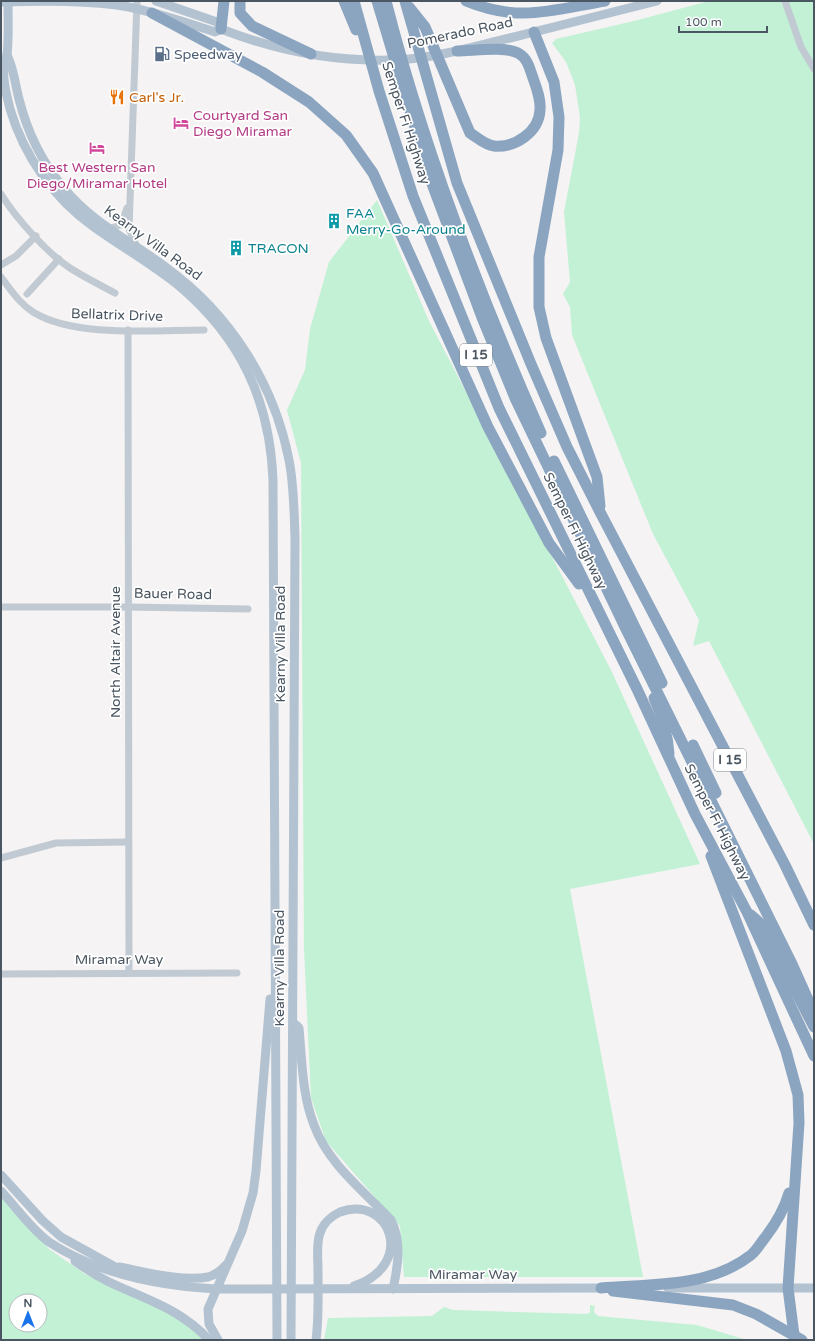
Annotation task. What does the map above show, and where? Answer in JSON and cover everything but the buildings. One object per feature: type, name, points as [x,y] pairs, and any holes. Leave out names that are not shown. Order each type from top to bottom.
[{"type":"highway","points":[[221,29],[224,1]]},
{"type":"highway","points":[[240,1],[240,13],[252,26],[311,54]]},
{"type":"highway","points":[[344,1],[379,90]]},
{"type":"highway","name":"Semper Fi Highway","points":[[354,1],[379,90],[413,196],[498,408],[637,689],[669,761],[695,814],[747,912],[814,1056]]},
{"type":"highway","points":[[378,1],[431,181],[483,320],[515,398],[636,648],[792,964],[814,1013]]},
{"type":"highway","points":[[386,1],[437,172],[472,268],[514,372],[543,439],[814,995]]},
{"type":"highway","points":[[405,1],[425,27],[470,133],[483,142],[495,146],[513,144],[524,138],[535,126],[540,112],[539,95],[526,59],[515,52],[503,50],[457,51]]},
{"type":"highway","name":"I 15","points":[[405,1],[458,183],[531,364],[567,446],[785,865],[814,925]]},
{"type":"highway","points":[[466,1],[487,10],[513,14],[531,14],[605,1]]},
{"type":"highway","points":[[152,13],[262,72],[309,102],[346,135],[373,174],[488,427],[549,543],[597,609]]},
{"type":"highway","points":[[534,32],[554,82],[559,117],[558,150],[539,257],[539,307],[546,338],[597,477],[600,512]]},
{"type":"highway","points":[[636,648],[645,679],[662,716],[668,741],[669,761]]},
{"type":"highway","points":[[695,814],[786,1051],[798,1095],[799,1123],[794,1178],[788,1288],[798,1338]]},
{"type":"highway","points":[[747,912],[762,924],[814,1026]]},
{"type":"highway","points":[[601,1288],[693,1281],[713,1276],[730,1268],[752,1254],[772,1229],[786,1204],[794,1178]]},
{"type":"highway","points":[[601,1288],[618,1293],[707,1301],[733,1305],[756,1314],[798,1338]]},
{"type":"main road","points":[[5,2],[82,2],[137,5],[152,13],[215,32],[221,29],[217,22],[156,1]]},
{"type":"main road","name":"Pomerado Road","points":[[221,29],[271,46],[311,54],[347,59],[407,59],[457,51],[657,1]]},
{"type":"main road","name":"Kearny Villa Road","points":[[5,2],[7,55],[4,67],[4,79],[10,109],[22,139],[42,174],[61,198],[83,219],[177,284],[214,320],[241,358],[254,386],[263,412],[271,444],[273,480],[274,981],[276,1038],[277,1340]]},
{"type":"main road","name":"Kearny Villa Road","points":[[7,55],[12,65],[24,119],[42,157],[72,198],[104,225],[190,286],[217,312],[237,338],[256,368],[267,390],[277,417],[289,460],[294,497],[291,1340]]},
{"type":"main road","points":[[218,1340],[211,1330],[207,1316],[211,1301],[246,1218],[254,1186],[270,999],[274,981]]},
{"type":"main road","points":[[293,1021],[299,1028],[308,1104],[314,1126],[321,1140],[339,1167],[391,1220],[396,1229],[398,1239],[398,1258],[393,1289]]},
{"type":"main road","name":"Miramar Way","points":[[1,1176],[42,1220],[61,1237],[118,1267],[132,1277]]},
{"type":"main road","name":"Miramar Way","points":[[1,1191],[48,1241],[104,1269],[166,1285],[217,1289],[814,1288]]},
{"type":"main road","points":[[316,1340],[318,1240],[324,1225],[332,1216],[346,1210],[357,1209],[367,1211],[376,1216],[384,1224],[390,1234],[393,1289]]},
{"type":"main road","points":[[48,1241],[102,1278],[158,1303],[183,1317],[209,1340]]},
{"type":"main road","points":[[347,1289],[370,1280],[380,1271],[387,1259],[391,1243]]},
{"type":"main road","points":[[118,1267],[161,1274],[201,1277],[215,1274],[228,1263]]},
{"type":"street","points":[[785,1],[801,47],[814,69]]},
{"type":"street","points":[[137,5],[129,229],[137,247]]},
{"type":"street","points":[[1,194],[9,207],[36,236],[69,267],[115,293]]},
{"type":"street","points":[[104,225],[111,228],[121,225],[130,200]]},
{"type":"street","points":[[1,265],[16,256],[36,236]]},
{"type":"street","points":[[27,294],[60,259]]},
{"type":"street","name":"Bellatrix Drive","points":[[1,277],[18,300],[33,312],[47,320],[76,328],[204,330]]},
{"type":"street","name":"North Altair Avenue","points":[[128,330],[129,973]]},
{"type":"street","name":"Bauer Road","points":[[1,607],[128,606],[248,609]]},
{"type":"street","points":[[1,858],[56,843],[128,842]]},
{"type":"street","name":"Miramar Way","points":[[1,974],[237,973]]},
{"type":"green space","points":[[709,1],[814,1],[814,844],[709,641],[693,646],[699,620],[653,534],[572,335],[570,307],[563,294],[570,282],[564,212],[579,133],[580,117],[575,85],[566,62],[552,43],[556,39],[634,21]]},
{"type":"green space","points":[[377,200],[429,321],[611,670],[700,864],[570,889],[643,1277],[404,1277],[400,1226],[326,1141],[311,1098],[304,949],[301,463],[287,410],[305,370],[310,329],[329,262]]},
{"type":"green space","points":[[1,1196],[49,1249],[85,1274],[159,1307],[191,1326],[202,1340],[1,1340]]},
{"type":"green space","points":[[590,1305],[595,1306],[594,1312],[598,1316],[697,1325],[747,1340],[324,1340],[328,1318],[432,1316],[444,1307],[453,1310],[587,1314],[590,1312]]},
{"type":"place","name":"Speedway","points":[[162,54]]},
{"type":"place","name":"Carl's Jr.","points":[[117,97]]},
{"type":"place","name":"Courtyard San Diego Miramar","points":[[181,123]]},
{"type":"place","name":"Best Western San Diego/Miramar Hotel","points":[[97,148]]},
{"type":"place","name":"FAA Merry-Go-Around","points":[[334,221]]},
{"type":"place","name":"TRACON","points":[[236,248]]}]
